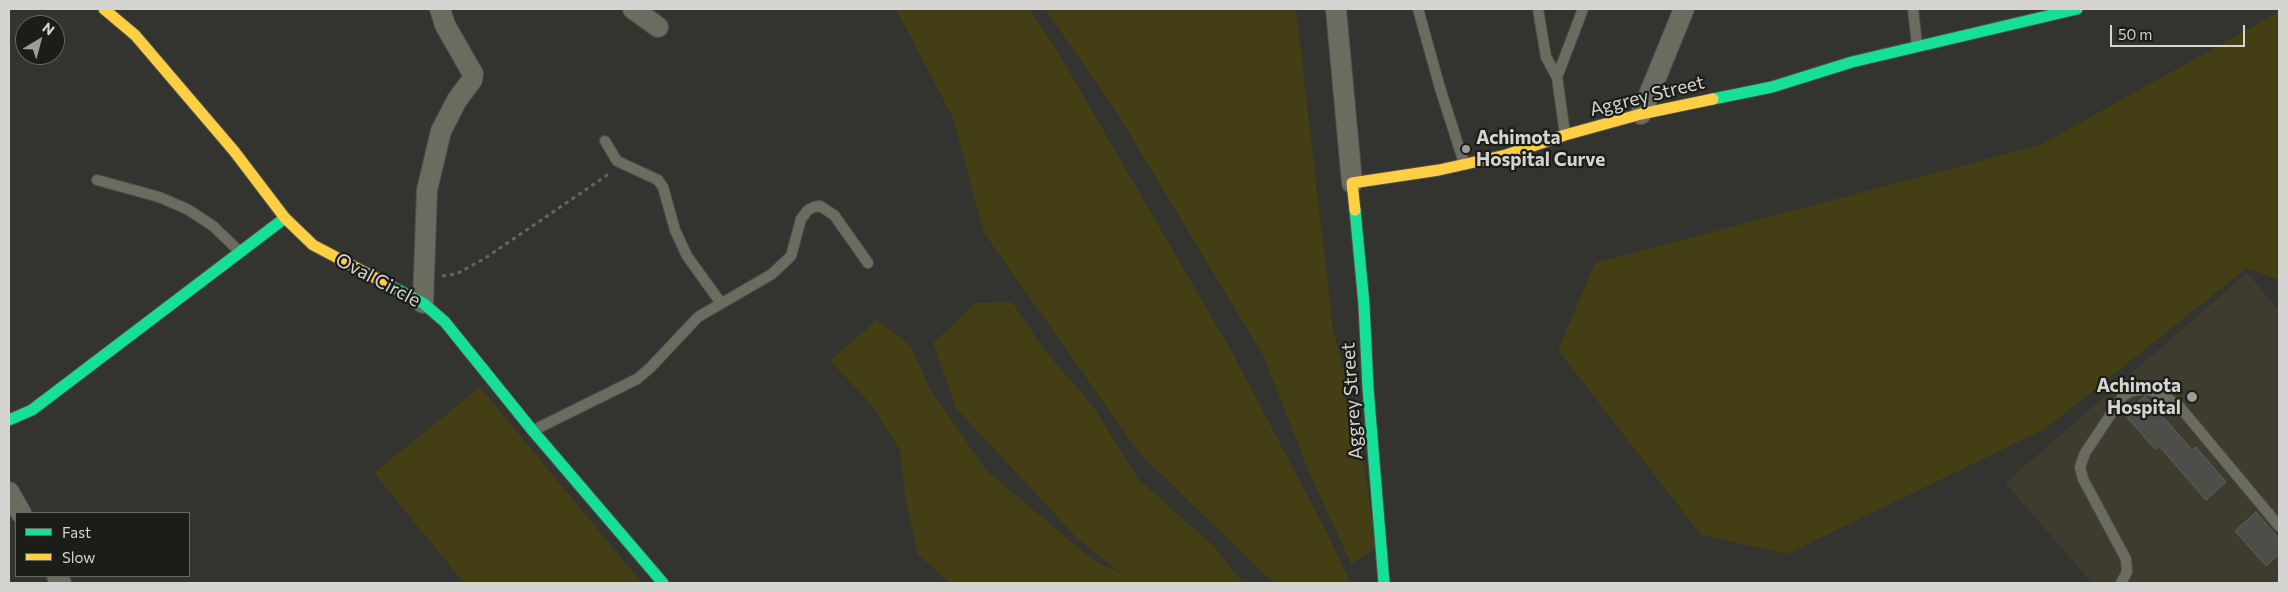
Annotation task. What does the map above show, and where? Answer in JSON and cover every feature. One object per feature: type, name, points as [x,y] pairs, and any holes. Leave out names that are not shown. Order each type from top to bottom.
[{"type":"street","name":"Oval Circle","points":[[104,9],[135,35],[234,151],[285,218],[320,249],[393,285],[423,303],[444,322],[471,352],[533,431],[663,583]]},
{"type":"street","points":[[423,303],[427,190],[441,132],[457,100],[472,80],[473,74],[471,67],[445,25],[440,9]]},
{"type":"street","points":[[634,9],[658,26]]},
{"type":"street","points":[[1336,9],[1352,183]]},
{"type":"street","points":[[1642,114],[1684,9]]},
{"type":"street","name":"Aggrey Street","points":[[1384,583],[1368,388],[1364,304],[1352,183],[1439,170],[1506,155],[1565,135],[1642,114],[1772,87],[1852,62],[2077,9]]},
{"type":"street","points":[[9,420],[32,410],[285,218]]},
{"type":"street","points":[[9,492],[20,512]]},
{"type":"lane","points":[[1418,9],[1440,88],[1464,163]]},
{"type":"lane","points":[[1538,9],[1546,57],[1557,77],[1565,135]]},
{"type":"lane","points":[[1557,77],[1583,9]]},
{"type":"lane","points":[[1913,9],[1917,46]]},
{"type":"lane","points":[[605,141],[613,157],[622,164],[640,170],[658,180],[663,187],[675,230],[687,256],[721,303]]},
{"type":"lane","points":[[97,180],[159,197],[187,209],[213,226],[240,252]]},
{"type":"lane","points":[[533,431],[637,378],[650,368],[698,317],[772,274],[791,256],[802,219],[808,210],[820,206],[834,216],[868,262]]},
{"type":"lane","points":[[2121,583],[2127,572],[2126,559],[2083,479],[2080,467],[2085,453],[2124,396],[2132,391],[2145,389],[2161,394],[2179,406],[2279,526]]},
{"type":"path","points":[[424,279],[456,274],[484,259],[622,164]]},
{"type":"shaded area","points":[[896,9],[1029,9],[1055,47],[1232,352],[1323,525],[1351,583],[1274,583],[1140,454],[984,233],[953,118]]},
{"type":"shaded area","points":[[1045,9],[1296,9],[1333,329],[1361,441],[1376,548],[1351,564],[1308,470],[1264,357],[1114,108]]},
{"type":"shaded area","points":[[2279,12],[2279,280],[2247,268],[2045,429],[1787,554],[1701,535],[1558,350],[1595,263],[2040,145]]},
{"type":"shaded area","name":"Achimota Hospital","points":[[2247,273],[2279,310],[2279,583],[2092,583],[2005,483]]},
{"type":"shaded area","points":[[1012,302],[1046,352],[1093,406],[1139,480],[1214,546],[1243,583],[951,583],[918,555],[905,497],[900,450],[871,404],[830,361],[877,320],[911,346],[930,389],[986,470],[1092,559],[1120,573],[1076,537],[956,408],[933,343],[975,303]]},
{"type":"shaded area","points":[[480,387],[642,583],[464,583],[374,473]]},
{"type":"building","points":[[2145,396],[2192,450],[2196,447],[2226,482],[2206,500],[2159,446],[2155,449],[2124,414]]},
{"type":"building","points":[[2256,512],[2279,539],[2279,554],[2266,566],[2235,531]]},
{"type":"traffic: fast","points":[[1713,99],[1772,87],[1852,62],[2077,9]]},
{"type":"traffic: fast","points":[[1355,210],[1364,304],[1368,388],[1384,583]]},
{"type":"traffic: fast","points":[[9,420],[32,410],[285,218]]},
{"type":"traffic: fast","points":[[387,284],[423,303],[445,322],[533,431],[663,583]]},
{"type":"traffic: slow","points":[[104,9],[135,35],[234,151],[285,218],[313,245],[387,284]]},
{"type":"traffic: slow","points":[[1355,210],[1352,183],[1439,170],[1506,155],[1565,135],[1641,114],[1713,99]]},
{"type":"place","name":"Achimota Hospital Curve","points":[[1466,149]]},
{"type":"place","name":"Achimota Hospital","points":[[2192,397]]}]
